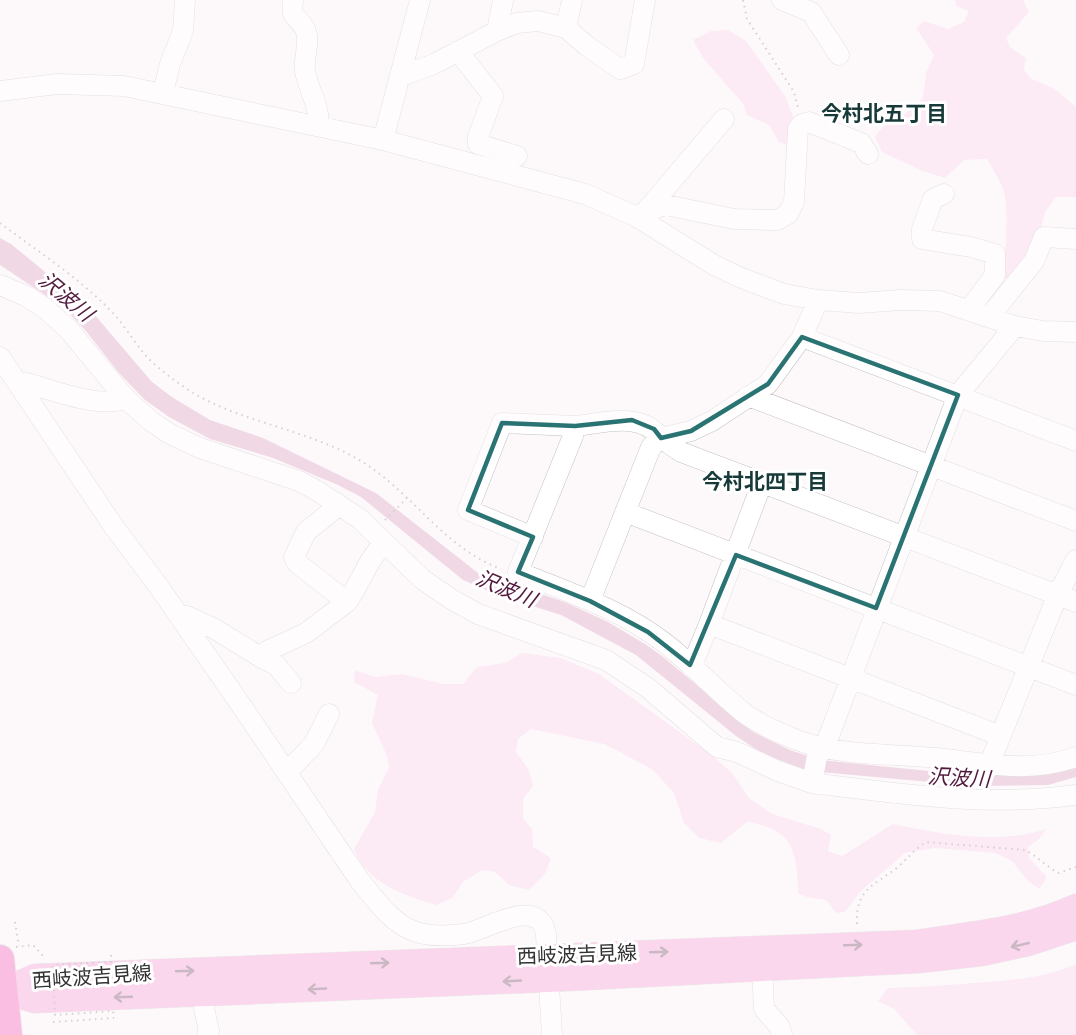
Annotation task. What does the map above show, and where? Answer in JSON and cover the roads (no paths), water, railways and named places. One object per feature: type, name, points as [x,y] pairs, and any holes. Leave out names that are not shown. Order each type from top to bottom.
[{"type":"highway","points":[[8,1035],[2,991],[9,951]]},
{"type":"main road","name":"西岐波吉見線","points":[[2,991],[35,1000],[201,994],[858,945],[916,943],[1032,923],[1076,907]]},
{"type":"main road","name":"西岐波吉見線","points":[[2,991],[34,977],[548,968],[762,968],[919,960],[981,953],[1028,943],[1076,927]]},
{"type":"street","points":[[163,93],[170,64],[183,32],[185,0]]},
{"type":"street","points":[[293,0],[292,10],[295,18],[304,28],[306,38],[305,70],[319,117],[318,126]]},
{"type":"street","points":[[383,140],[420,0]]},
{"type":"street","points":[[497,31],[503,0]]},
{"type":"street","points":[[566,28],[572,0]]},
{"type":"street","points":[[400,76],[434,64],[517,23],[538,21],[566,28],[620,69],[634,64],[645,0]]},
{"type":"street","points":[[782,0],[810,12],[839,55]]},
{"type":"street","points":[[458,51],[493,96],[478,137],[478,144],[517,156]]},
{"type":"street","points":[[0,91],[57,84],[124,86],[383,140],[585,194],[641,214],[714,265],[784,294],[818,300],[859,303],[940,301],[1015,326],[1043,332],[1076,332]]},
{"type":"street","points":[[641,214],[724,119]]},
{"type":"street","points":[[641,214],[666,205],[734,219],[777,220],[788,214],[794,202],[798,129],[802,124],[809,122],[861,143],[868,154]]},
{"type":"street","points":[[944,194],[933,199],[922,229],[922,238],[971,247],[994,254],[995,275],[969,310]]},
{"type":"street","points":[[989,317],[1034,261],[1044,237],[1076,239]]},
{"type":"street","points":[[0,285],[26,296],[46,309],[68,329],[126,399],[152,422],[200,448],[299,481],[360,519],[422,579],[451,600],[478,614],[606,660],[648,688],[717,747],[736,752],[778,771],[812,780],[950,798],[1045,799],[1076,795]]},
{"type":"street","points":[[590,601],[651,447],[661,438],[691,431],[711,421],[768,384],[802,337],[818,300]]},
{"type":"street","points":[[812,780],[958,395],[1015,326]]},
{"type":"street","points":[[802,337],[1076,441]]},
{"type":"street","points":[[0,357],[114,527],[180,617],[360,882],[397,922],[412,931],[427,935],[442,935],[463,934],[519,915],[531,915],[540,921],[545,930],[552,1035]]},
{"type":"street","points":[[20,386],[26,383],[82,398],[114,403],[126,399]]},
{"type":"street","points":[[748,396],[1076,521]]},
{"type":"street","points":[[533,537],[468,510],[502,423],[575,426],[632,420],[654,429],[661,438],[681,452],[1067,598]]},
{"type":"street","points":[[575,426],[518,572],[590,601],[648,632],[665,643],[746,714],[821,752],[934,758],[1016,767],[1041,765],[1076,757]]},
{"type":"street","points":[[690,665],[709,624],[762,483]]},
{"type":"street","points":[[337,503],[333,511],[306,532],[294,557],[297,563],[347,602]]},
{"type":"street","points":[[625,512],[1076,685]]},
{"type":"street","points":[[262,658],[267,651],[306,633],[347,602],[368,563],[384,543]]},
{"type":"street","points":[[992,766],[993,755],[1029,667],[1067,598],[1076,560]]},
{"type":"street","points":[[180,617],[187,616],[213,628],[276,665],[291,683]]},
{"type":"street","points":[[709,624],[1001,736]]},
{"type":"street","points":[[287,772],[314,744],[329,714]]},
{"type":"street","points":[[762,968],[764,1009],[778,1026],[782,1035]]},
{"type":"street","points":[[201,994],[211,1034]]},
{"type":"water","name":"沢波川","points":[[0,238],[11,244],[88,307],[152,382],[172,397],[210,420],[263,438],[376,493],[487,580],[493,578],[507,582],[567,603],[608,622],[662,656],[753,732],[790,750],[820,760],[959,774],[1005,775],[1076,766],[1076,777],[1048,785],[974,786],[809,771],[763,754],[736,736],[636,655],[561,615],[498,595],[463,580],[361,497],[273,458],[210,439],[169,417],[145,400],[63,307],[0,265]]},
{"type":"district","name":"今村北五丁目","points":[[884,114]]},
{"type":"district","name":"今村北四丁目","points":[[765,482]]}]
